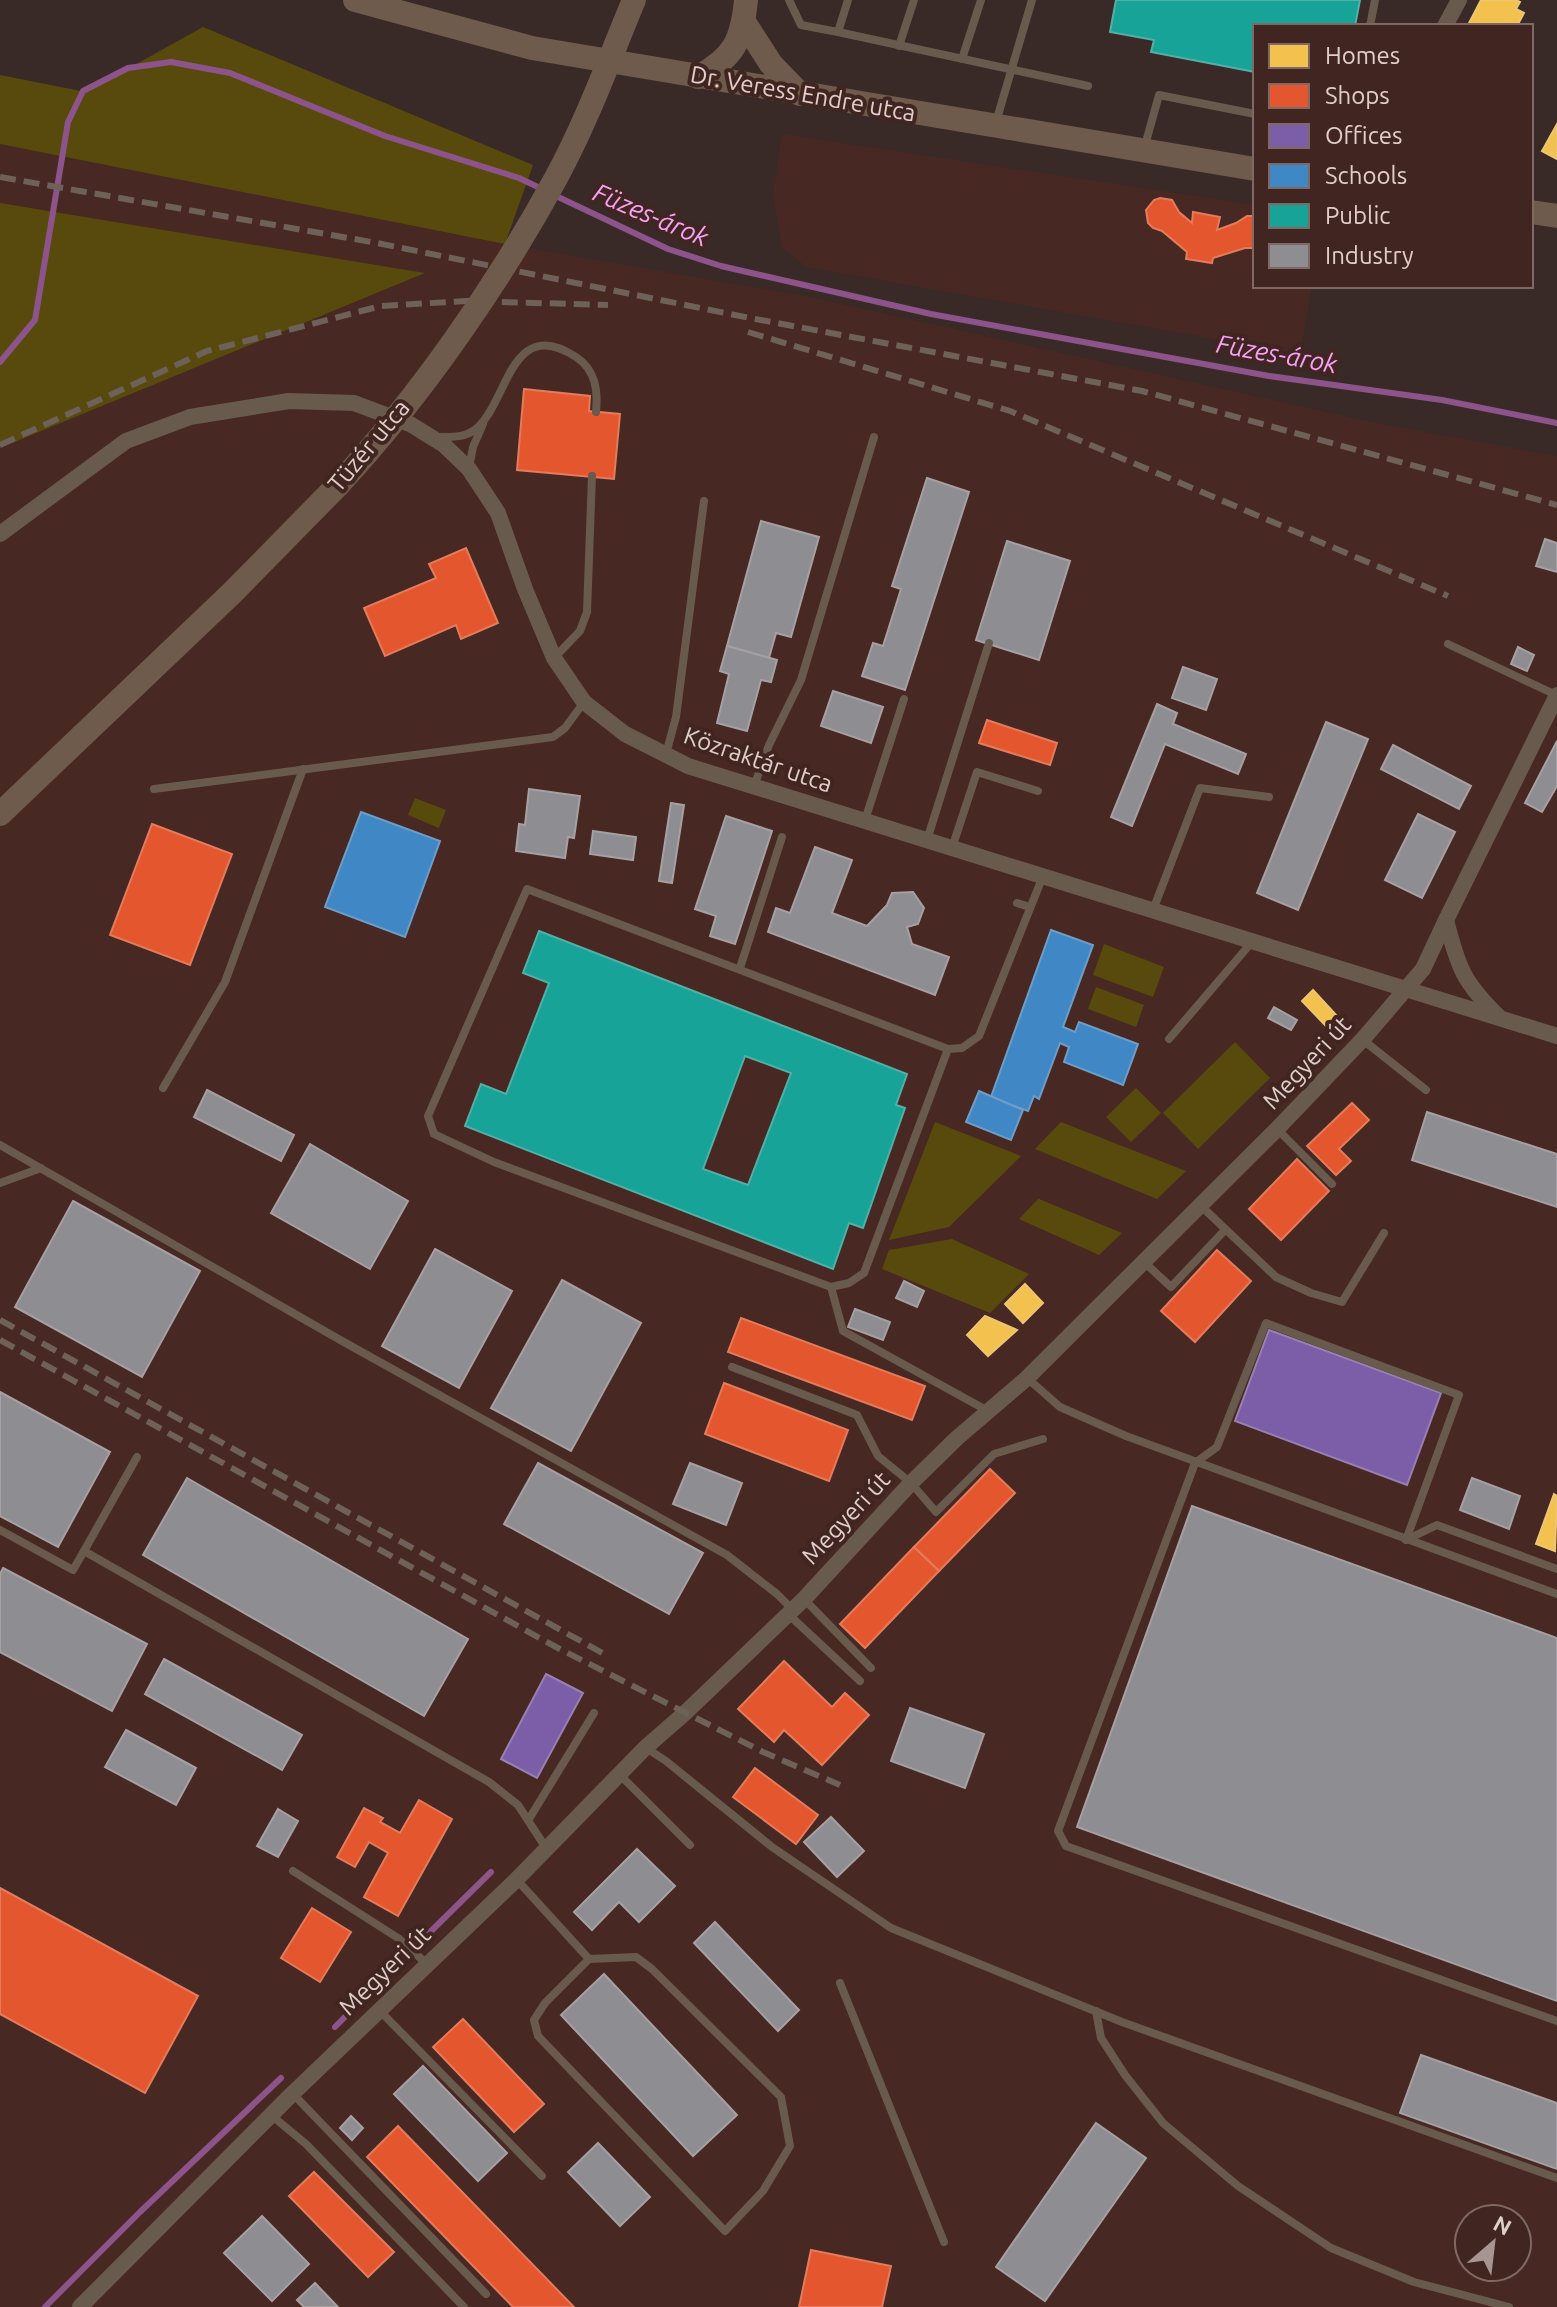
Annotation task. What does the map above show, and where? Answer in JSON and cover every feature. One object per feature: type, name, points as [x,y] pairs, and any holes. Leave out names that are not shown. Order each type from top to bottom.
[{"type":"street","name":"Dr. Veress Endre utca","points":[[355,0],[430,9],[532,48],[1253,169]]},
{"type":"street","name":"Tüzér utca","points":[[0,814],[232,593],[370,451],[462,329],[529,226],[583,122],[634,0]]},
{"type":"street","points":[[1446,24],[1459,0]]},
{"type":"street","points":[[698,77],[729,57],[745,11]]},
{"type":"street","points":[[745,11],[771,64],[800,94]]},
{"type":"street","points":[[1533,212],[1557,216]]},
{"type":"street","name":"Közraktár utca","points":[[0,534],[126,441],[190,417],[289,401],[354,403],[410,424],[469,469],[498,513],[554,658],[584,702],[625,734],[688,766],[1557,1036]]},
{"type":"street","name":"Megyeri út","points":[[80,2307],[292,2094],[516,1880],[645,1748],[795,1608],[911,1483],[1027,1378],[1145,1263],[1363,1039],[1428,960],[1557,695]]},
{"type":"street","points":[[1446,920],[1453,951],[1473,991],[1502,1020]]},
{"type":"lane","points":[[789,0],[801,25],[1088,86]]},
{"type":"lane","points":[[838,32],[848,0]]},
{"type":"lane","points":[[899,46],[914,0]]},
{"type":"lane","points":[[962,59],[981,0]]},
{"type":"lane","points":[[995,126],[1032,0]]},
{"type":"lane","points":[[1370,24],[1375,0]]},
{"type":"lane","points":[[1144,150],[1159,95],[1253,114]]},
{"type":"lane","points":[[469,469],[473,447],[483,423],[513,365],[529,351],[542,347],[563,350],[579,359],[598,390],[596,412]]},
{"type":"lane","points":[[432,438],[464,437],[483,423]]},
{"type":"lane","points":[[754,786],[769,745],[801,680],[874,437]]},
{"type":"lane","points":[[554,658],[580,631],[587,612],[592,476]]},
{"type":"lane","points":[[665,754],[676,717],[704,501]]},
{"type":"lane","points":[[927,841],[989,643]]},
{"type":"lane","points":[[1448,644],[1557,695]]},
{"type":"lane","points":[[865,820],[904,699]]},
{"type":"lane","points":[[154,789],[553,737],[565,728],[584,702]]},
{"type":"lane","points":[[163,1088],[225,982],[303,769]]},
{"type":"lane","points":[[952,849],[977,772],[1038,791]]},
{"type":"lane","points":[[1152,911],[1200,788],[1269,797]]},
{"type":"lane","points":[[740,968],[782,837]]},
{"type":"lane","points":[[948,1049],[864,1273],[849,1283],[831,1287],[494,1162],[434,1134],[428,1116],[527,889],[948,1049],[962,1048],[979,1036],[1043,876]]},
{"type":"lane","points":[[1017,903],[1030,907]]},
{"type":"lane","points":[[1169,1039],[1252,942]]},
{"type":"lane","points":[[1363,1039],[1426,1090]]},
{"type":"lane","points":[[1277,1129],[1332,1184]]},
{"type":"lane","points":[[0,1145],[342,1341],[727,1555],[871,1668]]},
{"type":"lane","points":[[0,1183],[41,1168]]},
{"type":"lane","points":[[1200,1205],[1276,1277],[1311,1293],[1342,1302],[1384,1233]]},
{"type":"lane","points":[[1145,1263],[1171,1287],[1225,1230]]},
{"type":"lane","points":[[831,1287],[843,1331],[988,1411]]},
{"type":"lane","points":[[1406,1540],[1459,1395],[1266,1323],[1217,1447],[1195,1463],[1058,1831],[1066,1846],[1557,2021]]},
{"type":"lane","points":[[732,1367],[857,1415],[878,1456],[911,1483],[936,1512],[994,1454],[1043,1439]]},
{"type":"lane","points":[[1027,1378],[1060,1407],[1195,1463],[1557,1594]]},
{"type":"lane","points":[[0,1530],[73,1570],[137,1457]]},
{"type":"lane","points":[[1406,1540],[1437,1525],[1557,1569]]},
{"type":"lane","points":[[84,1551],[489,1782],[518,1805],[546,1848]]},
{"type":"lane","points":[[795,1608],[860,1681]]},
{"type":"lane","points":[[529,1819],[594,1713]]},
{"type":"lane","points":[[645,1748],[666,1761],[772,1847],[891,1928],[1096,2011],[1557,2178]]},
{"type":"lane","points":[[620,1775],[690,1845]]},
{"type":"lane","points":[[293,1871],[398,1938],[427,1964]]},
{"type":"lane","points":[[516,1880],[589,1959],[636,1957],[652,1969],[781,2097],[790,2146],[763,2191],[725,2231],[538,2036],[534,2020],[545,2003],[589,1959]]},
{"type":"lane","points":[[840,1983],[944,2242]]},
{"type":"lane","points":[[380,2010],[542,2176]]},
{"type":"lane","points":[[1096,2011],[1101,2038],[1125,2075],[1163,2123],[1238,2186],[1331,2248],[1414,2282],[1509,2307]]},
{"type":"lane","points":[[292,2094],[486,2294]]},
{"type":"lane","points":[[271,2115],[306,2144],[464,2307]]},
{"type":"lane","points":[[1461,2307],[1462,2296]]},
{"type":"shaded area","points":[[203,27],[533,165],[505,244],[0,144],[0,75],[86,92]]},
{"type":"shaded area","points":[[782,134],[1253,205],[1253,288],[1312,288],[1300,354],[806,267],[782,247],[773,194]]},
{"type":"shaded area","points":[[0,144],[505,244],[815,298],[1376,423],[1557,456],[1557,2307],[0,2307],[0,448],[423,273],[0,203]]},
{"type":"shaded area","points":[[0,203],[425,273],[0,448]]},
{"type":"shaded area","points":[[415,798],[446,810],[439,828],[408,815]]},
{"type":"shaded area","points":[[1104,944],[1164,967],[1153,997],[1093,975]]},
{"type":"shaded area","points":[[1096,987],[1144,1005],[1136,1027],[1088,1009]]},
{"type":"shaded area","points":[[1235,1042],[1270,1078],[1198,1149],[1163,1113]]},
{"type":"shaded area","points":[[1136,1088],[1161,1113],[1131,1142],[1106,1117]]},
{"type":"shaded area","points":[[935,1122],[1021,1156],[949,1227],[889,1240]]},
{"type":"shaded area","points":[[1061,1122],[1186,1171],[1157,1199],[1035,1149]]},
{"type":"shaded area","points":[[1039,1198],[1122,1233],[1099,1255],[1019,1219]]},
{"type":"shaded area","points":[[952,1239],[1029,1274],[990,1313],[882,1269],[889,1250]]},
{"type":"building: Homes","points":[[1481,0],[1516,0],[1520,2],[1516,9],[1524,13],[1518,24],[1469,24]]},
{"type":"building: Homes","points":[[1557,124],[1557,159],[1542,151]]},
{"type":"building: Homes","points":[[1313,990],[1337,1016],[1326,1026],[1302,1001]]},
{"type":"building: Homes","points":[[1025,1284],[1043,1303],[1023,1323],[1005,1304]]},
{"type":"building: Homes","points":[[985,1316],[1017,1330],[988,1356],[967,1335]]},
{"type":"building: Homes","points":[[1554,1494],[1557,1496],[1555,1551],[1536,1544]]},
{"type":"building: Shops","points":[[1154,200],[1172,200],[1179,212],[1192,223],[1193,212],[1220,217],[1217,230],[1253,216],[1253,248],[1213,258],[1212,263],[1186,259],[1187,252],[1148,223],[1146,210]]},
{"type":"building: Shops","points":[[524,389],[590,396],[589,411],[620,414],[614,479],[517,470]]},
{"type":"building: Shops","points":[[466,548],[498,623],[461,639],[456,625],[385,656],[364,608],[436,578],[429,564]]},
{"type":"building: Shops","points":[[987,720],[1057,743],[1050,765],[979,743]]},
{"type":"building: Shops","points":[[152,824],[232,854],[190,965],[110,935]]},
{"type":"building: Shops","points":[[1352,1103],[1369,1120],[1339,1149],[1351,1161],[1336,1175],[1307,1146]]},
{"type":"building: Shops","points":[[1297,1159],[1329,1191],[1281,1240],[1249,1209]]},
{"type":"building: Shops","points":[[1217,1250],[1251,1281],[1195,1342],[1161,1311]]},
{"type":"building: Shops","points":[[741,1318],[925,1386],[912,1420],[728,1352]]},
{"type":"building: Shops","points":[[724,1383],[848,1430],[829,1481],[705,1434]]},
{"type":"building: Shops","points":[[990,1469],[1015,1493],[939,1571],[914,1547]]},
{"type":"building: Shops","points":[[914,1547],[939,1571],[865,1648],[840,1624]]},
{"type":"building: Shops","points":[[784,1661],[832,1707],[845,1693],[869,1715],[822,1765],[784,1730],[774,1742],[738,1709]]},
{"type":"building: Shops","points":[[755,1768],[818,1815],[796,1844],[733,1797]]},
{"type":"building: Shops","points":[[419,1800],[452,1819],[398,1916],[364,1897],[388,1853],[369,1842],[355,1867],[337,1857],[364,1808],[383,1818],[380,1822],[400,1833]]},
{"type":"building: Shops","points":[[0,1888],[198,1996],[145,2093],[0,2014]]},
{"type":"building: Shops","points":[[312,1908],[351,1932],[320,1982],[281,1958]]},
{"type":"building: Shops","points":[[463,2019],[544,2104],[514,2132],[433,2047]]},
{"type":"building: Shops","points":[[398,2126],[574,2307],[513,2307],[367,2157]]},
{"type":"building: Shops","points":[[314,2172],[394,2252],[368,2277],[289,2196]]},
{"type":"building: Shops","points":[[811,2250],[891,2266],[882,2307],[799,2307]]},
{"type":"building: Offices","points":[[1269,1330],[1441,1393],[1407,1485],[1235,1421]]},
{"type":"building: Offices","points":[[546,1674],[583,1693],[537,1778],[501,1759]]},
{"type":"building: Schools","points":[[361,812],[440,841],[405,937],[325,907]]},
{"type":"building: Schools","points":[[1051,930],[1093,945],[1063,1027],[1075,1032],[1079,1022],[1138,1044],[1123,1085],[1064,1062],[1069,1047],[1060,1043],[1039,1099],[1034,1096],[1028,1111],[991,1097]]},
{"type":"building: Schools","points":[[979,1091],[1023,1110],[1011,1140],[966,1122]]},
{"type":"building: Public","points":[[1116,0],[1360,0],[1355,24],[1253,24],[1253,72],[1151,52],[1154,40],[1110,32]]},
{"type":"building: Public","points":[[539,931],[907,1074],[896,1105],[905,1108],[863,1228],[849,1223],[833,1269],[465,1126],[481,1084],[506,1094],[549,983],[523,973]],"holes":[[[745,1056],[791,1073],[748,1185],[703,1169]]]},
{"type":"building: Industry","points":[[927,478],[969,492],[905,690],[862,676],[873,643],[883,646],[901,589],[892,586]]},
{"type":"building: Industry","points":[[761,521],[819,537],[791,637],[776,633],[769,658],[727,646]]},
{"type":"building: Industry","points":[[1545,539],[1557,543],[1557,572],[1536,566]]},
{"type":"building: Industry","points":[[1007,541],[1070,561],[1039,660],[976,640]]},
{"type":"building: Industry","points":[[727,646],[777,660],[771,682],[761,680],[747,731],[717,723],[729,674],[720,671]]},
{"type":"building: Industry","points":[[1518,647],[1534,655],[1527,671],[1511,664]]},
{"type":"building: Industry","points":[[1183,667],[1217,679],[1206,710],[1172,698]]},
{"type":"building: Industry","points":[[833,691],[883,707],[871,743],[821,726]]},
{"type":"building: Industry","points":[[1157,704],[1177,713],[1173,724],[1246,754],[1238,774],[1165,744],[1132,826],[1111,817]]},
{"type":"building: Industry","points":[[1326,722],[1368,739],[1298,910],[1257,893]]},
{"type":"building: Industry","points":[[1557,741],[1557,786],[1542,812],[1525,803]]},
{"type":"building: Industry","points":[[1393,745],[1471,786],[1459,809],[1381,769]]},
{"type":"building: Industry","points":[[529,789],[580,796],[574,838],[568,837],[565,858],[516,851],[519,824],[525,825]]},
{"type":"building: Industry","points":[[671,803],[684,805],[672,883],[659,881]]},
{"type":"building: Industry","points":[[1418,814],[1455,832],[1422,898],[1385,880]]},
{"type":"building: Industry","points":[[726,816],[772,831],[735,944],[710,936],[716,916],[695,909]]},
{"type":"building: Industry","points":[[593,831],[636,837],[633,860],[590,854]]},
{"type":"building: Industry","points":[[815,847],[852,860],[832,913],[867,926],[887,905],[892,893],[913,892],[924,908],[918,924],[907,927],[912,944],[949,957],[935,995],[768,932],[776,908],[790,913]]},
{"type":"building: Industry","points":[[1274,1007],[1297,1020],[1291,1030],[1268,1018]]},
{"type":"building: Industry","points":[[207,1090],[294,1135],[281,1161],[194,1117]]},
{"type":"building: Industry","points":[[1427,1112],[1557,1154],[1557,1207],[1412,1160]]},
{"type":"building: Industry","points":[[310,1144],[408,1201],[370,1269],[271,1213]]},
{"type":"building: Industry","points":[[73,1201],[200,1271],[142,1377],[15,1307]]},
{"type":"building: Industry","points":[[435,1249],[512,1291],[459,1388],[382,1346]]},
{"type":"building: Industry","points":[[562,1280],[641,1323],[571,1451],[491,1408]]},
{"type":"building: Industry","points":[[904,1281],[924,1291],[917,1307],[896,1298]]},
{"type":"building: Industry","points":[[855,1309],[890,1322],[883,1340],[848,1327]]},
{"type":"building: Industry","points":[[0,1392],[110,1452],[58,1547],[0,1516]]},
{"type":"building: Industry","points":[[538,1463],[703,1553],[669,1614],[504,1524]]},
{"type":"building: Industry","points":[[690,1463],[742,1483],[726,1525],[673,1504]]},
{"type":"building: Industry","points":[[187,1478],[468,1639],[424,1716],[143,1555]]},
{"type":"building: Industry","points":[[1472,1478],[1520,1496],[1509,1529],[1460,1510]]},
{"type":"building: Industry","points":[[1192,1506],[1557,1638],[1557,2001],[1077,1827]]},
{"type":"building: Industry","points":[[3,1568],[147,1644],[112,1711],[0,1652],[0,1574]]},
{"type":"building: Industry","points":[[164,1659],[302,1735],[282,1770],[145,1694]]},
{"type":"building: Industry","points":[[910,1708],[984,1734],[965,1788],[891,1761]]},
{"type":"building: Industry","points":[[126,1730],[196,1768],[176,1805],[105,1767]]},
{"type":"building: Industry","points":[[278,1809],[298,1821],[278,1857],[257,1846]]},
{"type":"building: Industry","points":[[831,1817],[864,1851],[837,1877],[804,1842]]},
{"type":"building: Industry","points":[[637,1849],[675,1886],[639,1922],[619,1902],[592,1930],[574,1912]]},
{"type":"building: Industry","points":[[715,1922],[799,2010],[778,2031],[694,1943]]},
{"type":"building: Industry","points":[[604,1974],[737,2115],[693,2156],[561,2015]]},
{"type":"building: Industry","points":[[1421,2055],[1557,2103],[1557,2169],[1400,2113]]},
{"type":"building: Industry","points":[[423,2066],[507,2153],[478,2181],[394,2094]]},
{"type":"building: Industry","points":[[351,2116],[363,2128],[352,2140],[340,2128]]},
{"type":"building: Industry","points":[[1096,2123],[1146,2158],[1045,2301],[996,2267]]},
{"type":"building: Industry","points":[[598,2143],[650,2197],[620,2226],[568,2172]]},
{"type":"building: Industry","points":[[262,2216],[309,2264],[272,2301],[224,2253]]},
{"type":"building: Industry","points":[[315,2283],[338,2307],[304,2307],[297,2300]]},
{"type":"waterway","name":"Füzes-árok","points":[[0,362],[35,320],[68,122],[83,91],[128,68],[171,62],[230,73],[385,136],[519,178],[544,190]]},
{"type":"waterway","name":"Füzes-árok","points":[[554,195],[668,249],[721,266],[931,314],[1269,376],[1442,400],[1557,423]]},
{"type":"waterway","points":[[418,1944],[491,1872]]},
{"type":"waterway","points":[[335,2027],[397,1964]]},
{"type":"waterway","points":[[45,2307],[281,2078]]},
{"type":"railway","points":[[0,177],[377,243],[750,318],[1142,391],[1557,505]]},
{"type":"railway","points":[[0,445],[207,351],[381,306],[466,301],[608,305]]},
{"type":"railway","points":[[748,332],[1010,411],[1448,596]]},
{"type":"railway","points":[[0,1320],[606,1655]]},
{"type":"railway","points":[[0,1340],[556,1647],[763,1752],[840,1785]]}]
